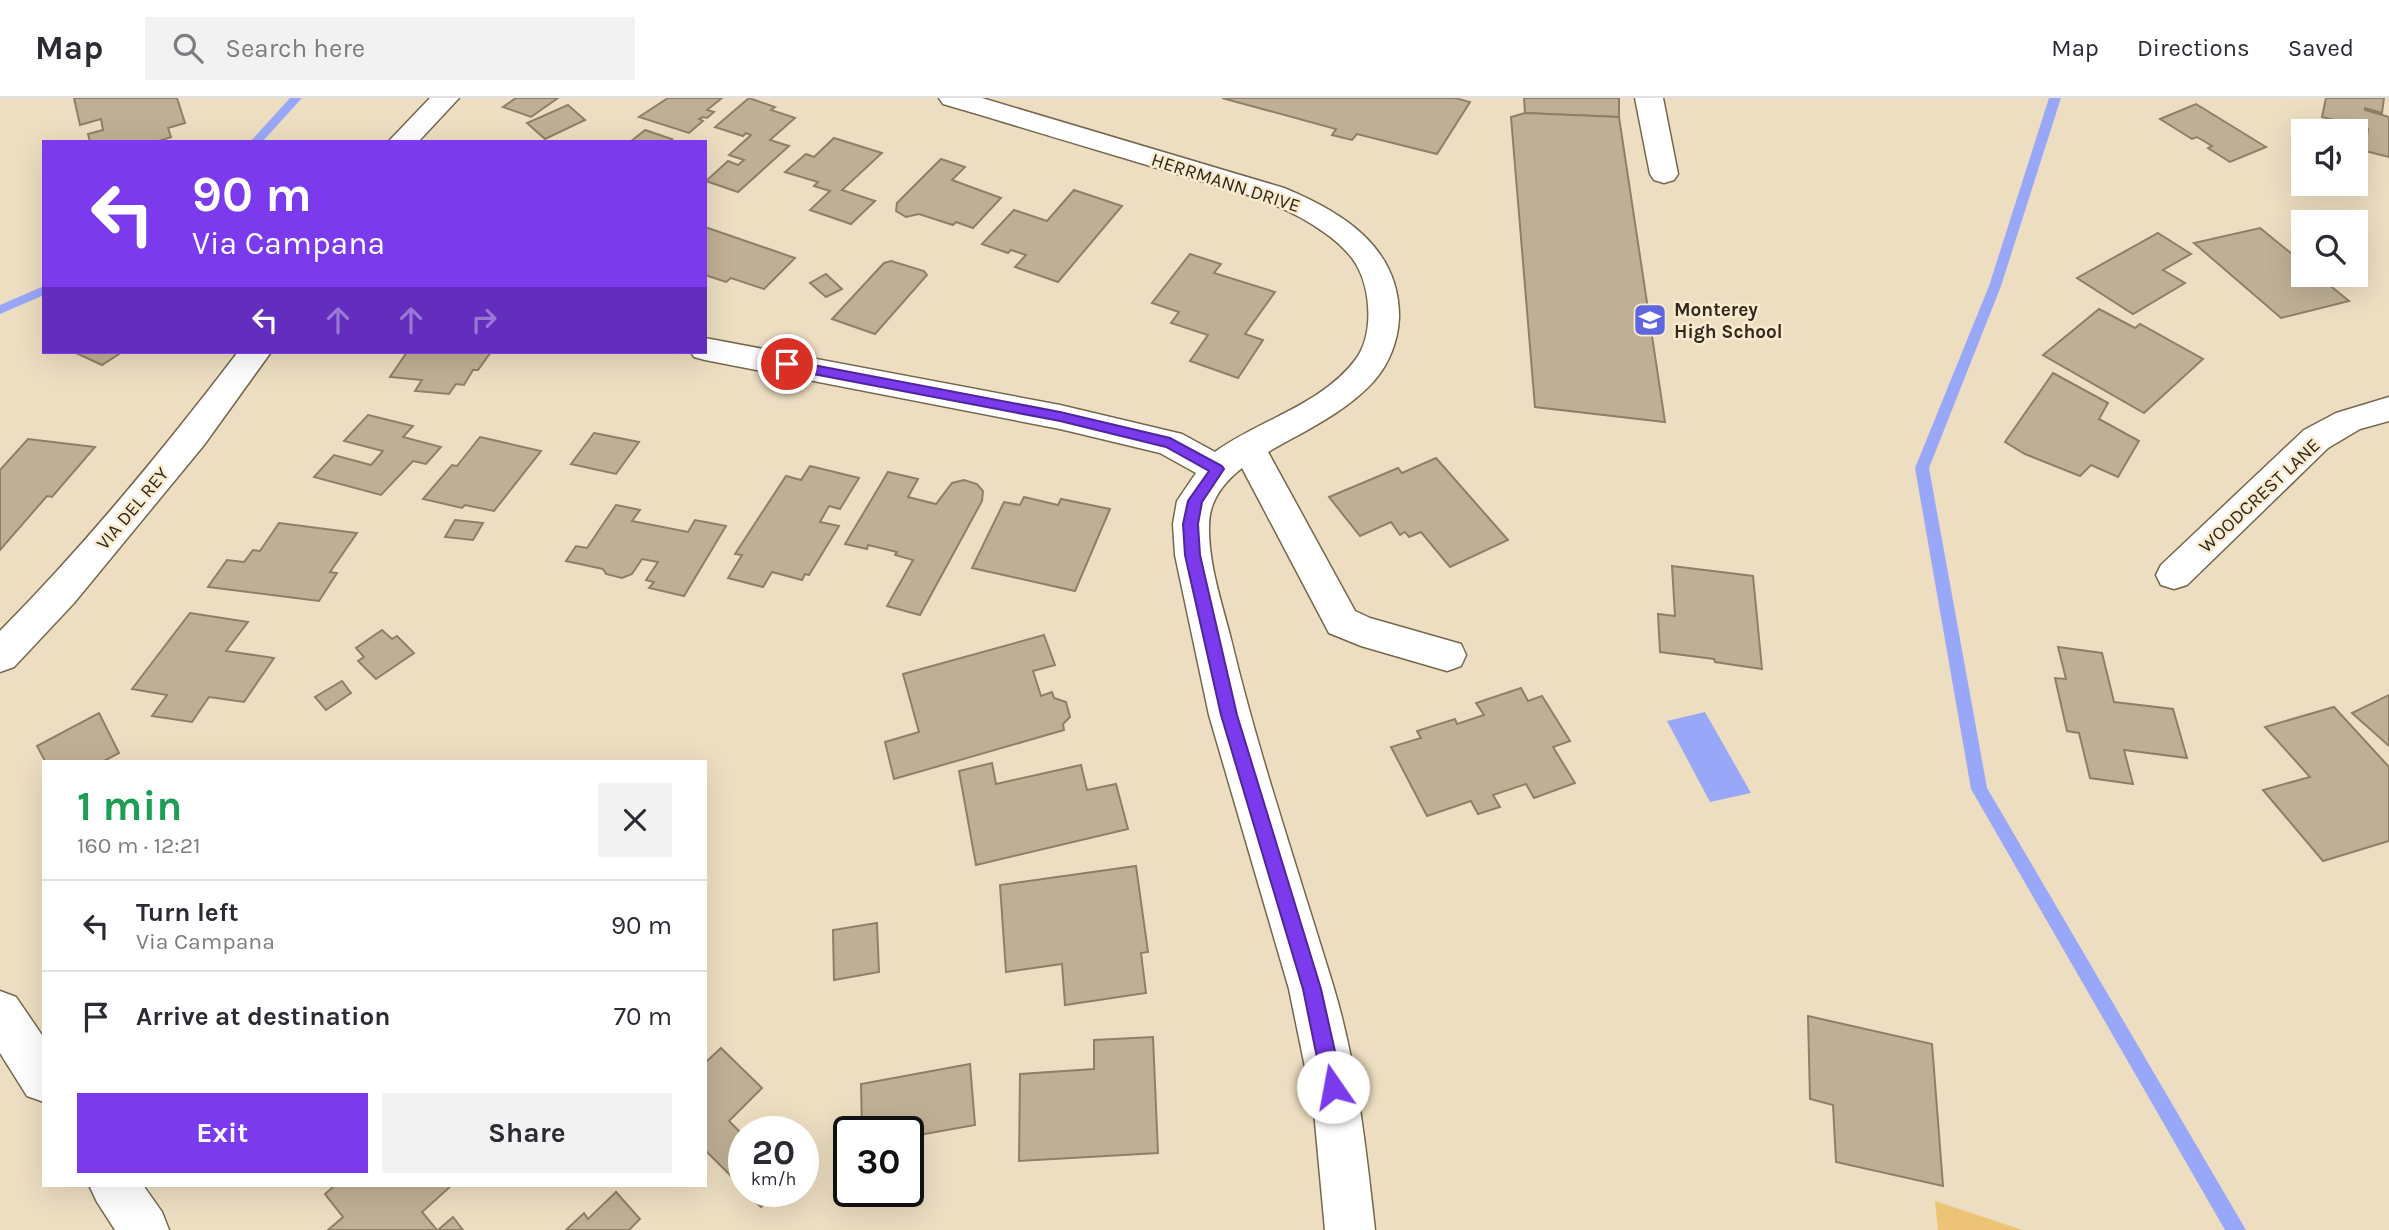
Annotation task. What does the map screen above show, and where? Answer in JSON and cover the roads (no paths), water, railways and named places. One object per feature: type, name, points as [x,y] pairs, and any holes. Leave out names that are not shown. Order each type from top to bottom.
[{"type":"street","points":[[404,140],[445,98]]},
{"type":"street","name":"HERRMANN DRIVE","points":[[953,98],[1274,194],[1330,222],[1364,249],[1377,273],[1383,307],[1382,334],[1373,360],[1345,388],[1217,469],[1195,501],[1191,524],[1193,555],[1229,715],[1312,989],[1338,1111],[1350,1230]]},
{"type":"street","points":[[1649,98],[1664,174]]},
{"type":"street","points":[[707,349],[1060,416],[1170,443],[1217,469]]},
{"type":"street","name":"VIA DEL REY","points":[[0,656],[79,572],[192,436],[254,354]]},
{"type":"street","name":"WOODCREST LANE","points":[[2174,575],[2316,439],[2348,421],[2389,409]]},
{"type":"street","points":[[1248,447],[1342,622],[1361,631],[1447,655]]},
{"type":"street","points":[[0,1013],[42,1076]]},
{"type":"street","points":[[115,1187],[144,1230]]},
{"type":"water","points":[[1705,712],[1751,793],[1710,802],[1667,721]]},
{"type":"waterway","points":[[258,140],[296,98]]},
{"type":"waterway","points":[[2055,98],[1995,286],[1922,468],[1979,789],[2236,1230]]},
{"type":"waterway","points":[[0,310],[42,291]]},
{"type":"place","name":"Monterey High School","points":[[1650,320]]}]
